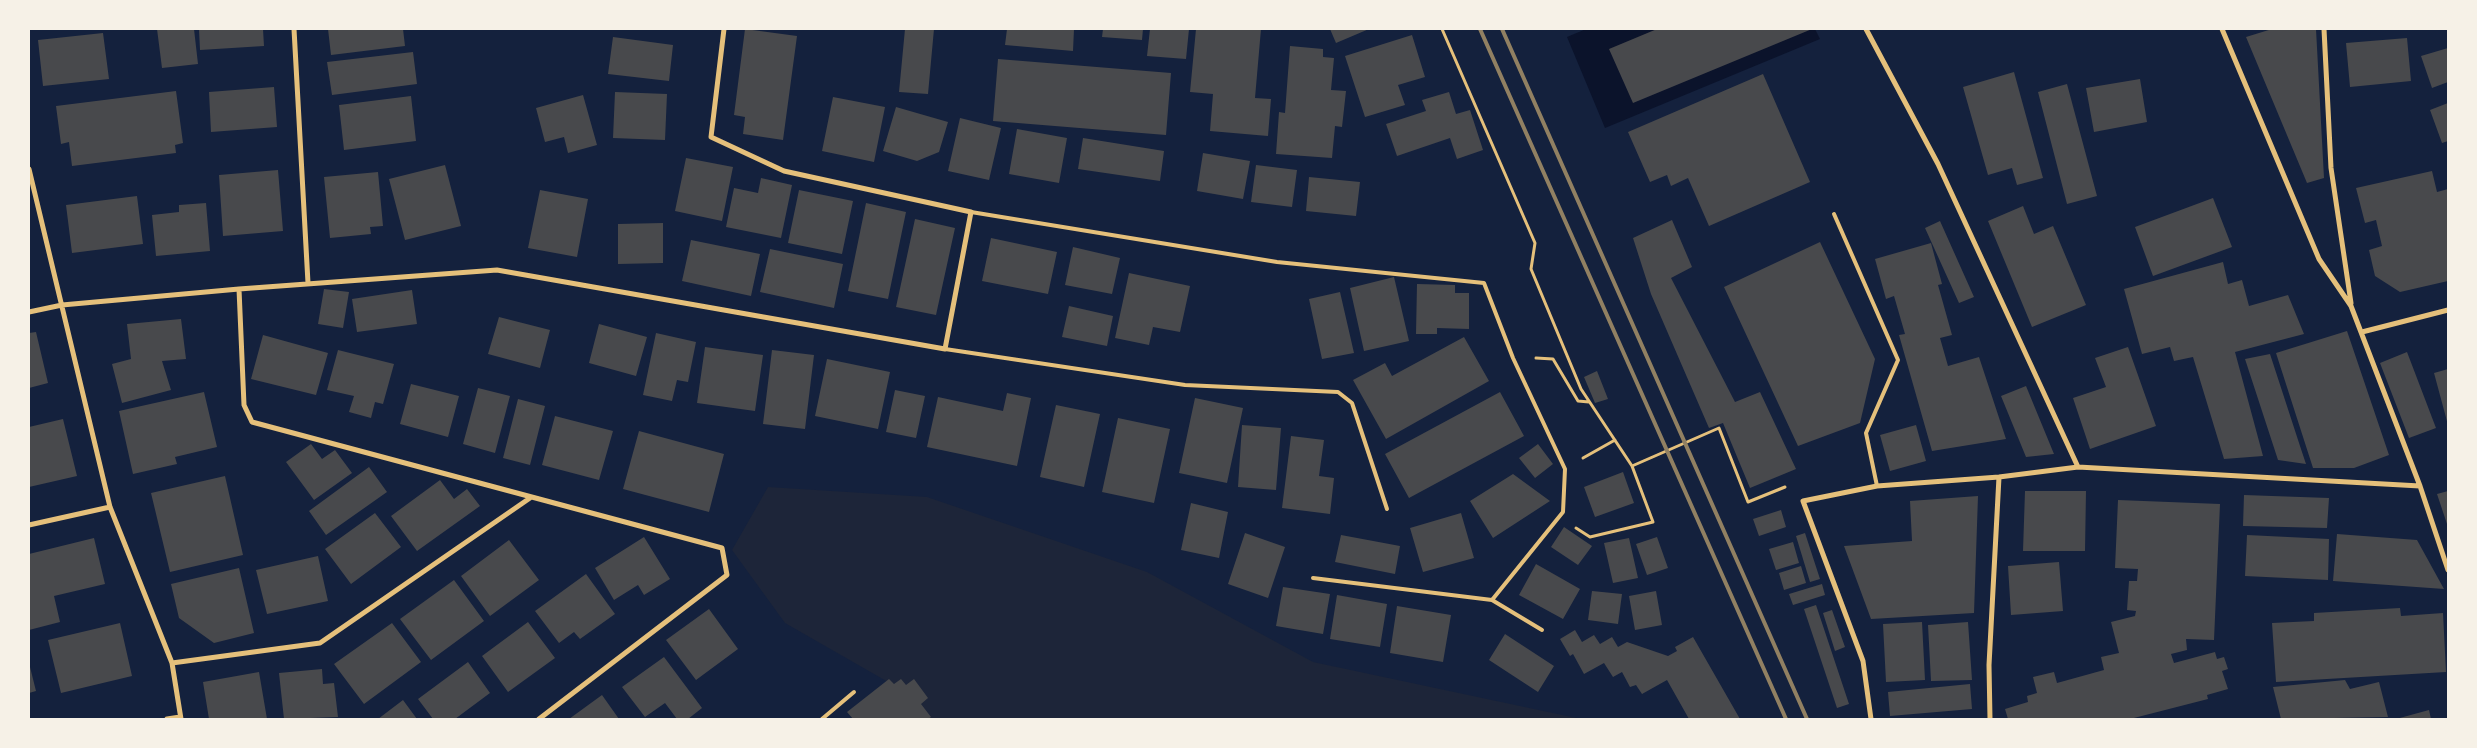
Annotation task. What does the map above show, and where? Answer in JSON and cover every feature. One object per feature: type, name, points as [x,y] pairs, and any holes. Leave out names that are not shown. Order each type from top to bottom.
[{"type":"street","points":[[294,29],[308,283]]},
{"type":"street","points":[[29,312],[62,305],[239,289],[497,270],[945,349],[971,212],[784,171],[711,137],[724,29]]},
{"type":"street","points":[[1866,29],[1938,164],[2078,467]]},
{"type":"street","points":[[2222,29],[2319,259],[2352,306]]},
{"type":"street","points":[[2324,29],[2331,168],[2352,306],[2420,486],[2448,570]]},
{"type":"street","points":[[29,169],[110,507],[172,663],[181,718],[167,719]]},
{"type":"street","points":[[239,289],[244,405],[252,422],[722,548],[727,575],[539,719]]},
{"type":"street","points":[[2362,332],[2448,310]]},
{"type":"street","points":[[1871,719],[1864,661],[1804,501],[1878,486],[2000,477],[2078,467],[2420,486]]},
{"type":"street","points":[[1990,719],[1989,665],[2000,477]]},
{"type":"street","points":[[172,663],[320,643],[530,498]]},
{"type":"street","points":[[29,525],[110,507]]},
{"type":"lane","points":[[971,212],[1276,262],[1484,283],[1513,358],[1565,469],[1563,512],[1492,600]]},
{"type":"lane","points":[[1834,214],[1898,360],[1866,433],[1878,486]]},
{"type":"lane","points":[[945,349],[1185,385],[1338,392],[1352,402],[1387,510]]},
{"type":"lane","points":[[1313,578],[1492,600],[1542,630]]},
{"type":"lane","points":[[822,719],[854,692]]},
{"type":"path","points":[[1442,29],[1535,243],[1531,269],[1581,389],[1632,466],[1653,522],[1590,538],[1559,516]]},
{"type":"path","points":[[1513,358],[1553,359],[1578,401],[1589,402]]},
{"type":"path","points":[[1632,466],[1719,428],[1748,502],[1789,485],[1804,501]]},
{"type":"path","points":[[1565,469],[1615,440]]},
{"type":"shaded area","points":[[1586,29],[1815,29],[1820,39],[1605,128],[1567,37]]},
{"type":"shaded area","points":[[768,487],[927,497],[1147,572],[1313,662],[1581,719],[925,719],[909,694],[785,623],[732,550]]},
{"type":"building","points":[[157,29],[194,29],[198,64],[162,68]]},
{"type":"building","points":[[199,29],[263,29],[264,46],[200,50]]},
{"type":"building","points":[[328,29],[403,29],[405,46],[331,55]]},
{"type":"building","points":[[745,29],[797,36],[783,140],[743,134],[745,117],[734,115]]},
{"type":"building","points":[[905,29],[934,29],[928,94],[899,92]]},
{"type":"building","points":[[1007,29],[1074,29],[1073,51],[1005,45]]},
{"type":"building","points":[[1103,29],[1143,29],[1142,40],[1102,37]]},
{"type":"building","points":[[1150,29],[1189,29],[1186,59],[1147,56]]},
{"type":"building","points":[[1196,29],[1261,29],[1255,98],[1271,99],[1268,136],[1210,131],[1213,94],[1190,92]]},
{"type":"building","points":[[1330,29],[1369,29],[1336,43]]},
{"type":"building","points":[[1657,29],[1812,29],[1633,103],[1609,49]]},
{"type":"building","points":[[2272,29],[2316,29],[2324,178],[2307,183],[2246,37]]},
{"type":"building","points":[[103,33],[109,79],[43,86],[38,40]]},
{"type":"building","points":[[1412,35],[1425,77],[1398,85],[1405,105],[1365,117],[1345,56]]},
{"type":"building","points":[[613,37],[673,45],[669,81],[608,74]]},
{"type":"building","points":[[2407,38],[2411,81],[2350,87],[2346,43]]},
{"type":"building","points":[[1290,46],[1323,49],[1323,57],[1334,58],[1331,90],[1346,91],[1342,127],[1335,126],[1332,158],[1276,154],[1279,112],[1285,113]]},
{"type":"building","points":[[2448,48],[2448,82],[2432,88],[2421,56]]},
{"type":"building","points":[[413,52],[417,84],[332,95],[327,62]]},
{"type":"building","points":[[998,59],[1171,73],[1166,135],[993,121]]},
{"type":"building","points":[[2014,72],[2043,178],[2017,185],[2012,168],[1988,175],[1963,87]]},
{"type":"building","points":[[1763,74],[1810,182],[1709,226],[1688,178],[1671,186],[1667,175],[1650,182],[1628,132]]},
{"type":"building","points":[[2140,79],[2147,122],[2094,132],[2086,88]]},
{"type":"building","points":[[2067,84],[2097,196],[2067,204],[2038,92]]},
{"type":"building","points":[[274,87],[277,127],[211,132],[209,92]]},
{"type":"building","points":[[176,91],[183,143],[175,145],[176,153],[72,166],[69,142],[61,144],[56,106]]},
{"type":"building","points":[[615,92],[667,94],[665,140],[613,138]]},
{"type":"building","points":[[1449,92],[1456,114],[1470,110],[1483,150],[1457,159],[1450,138],[1397,156],[1386,124],[1426,111],[1422,100]]},
{"type":"building","points":[[583,95],[597,145],[568,153],[564,137],[545,142],[536,108]]},
{"type":"building","points":[[411,96],[416,141],[344,150],[339,105]]},
{"type":"building","points":[[833,97],[885,107],[874,162],[822,151]]},
{"type":"building","points":[[2448,103],[2448,141],[2442,143],[2430,110]]},
{"type":"building","points":[[896,107],[948,122],[939,152],[917,161],[883,151]]},
{"type":"building","points":[[960,118],[1001,128],[989,180],[948,171]]},
{"type":"building","points":[[1017,129],[1067,138],[1059,183],[1009,174]]},
{"type":"building","points":[[1083,138],[1164,151],[1160,181],[1078,169]]},
{"type":"building","points":[[1203,153],[1250,161],[1243,199],[1197,191]]},
{"type":"building","points":[[686,158],[733,167],[722,221],[675,211]]},
{"type":"building","points":[[445,165],[461,226],[405,240],[389,179]]},
{"type":"building","points":[[1256,165],[1297,170],[1292,207],[1251,202]]},
{"type":"building","points":[[278,170],[283,231],[223,236],[219,175]]},
{"type":"building","points":[[2432,171],[2437,192],[2448,189],[2448,281],[2400,292],[2375,276],[2369,250],[2382,246],[2376,220],[2365,223],[2356,188]]},
{"type":"building","points":[[378,172],[383,226],[370,227],[371,234],[330,238],[324,177]]},
{"type":"building","points":[[1309,177],[1360,182],[1356,216],[1306,211]]},
{"type":"building","points":[[761,178],[792,185],[781,238],[726,227],[734,188],[758,193]]},
{"type":"building","points":[[540,190],[588,199],[577,257],[528,248]]},
{"type":"building","points":[[799,190],[853,201],[842,254],[788,243]]},
{"type":"building","points":[[137,196],[143,244],[72,253],[66,205]]},
{"type":"building","points":[[2213,198],[2232,247],[2153,276],[2135,227]]},
{"type":"building","points":[[206,203],[210,251],[156,256],[152,215],[179,212],[179,205]]},
{"type":"building","points":[[866,203],[906,212],[888,299],[848,291]]},
{"type":"building","points":[[2023,206],[2034,234],[2053,226],[2086,305],[2032,327],[1988,221]]},
{"type":"building","points":[[915,219],[955,228],[936,315],[896,307]]},
{"type":"building","points":[[1672,220],[1692,267],[1671,278],[1735,402],[1760,392],[1796,469],[1750,488],[1723,423],[1709,428],[1651,294],[1633,238]]},
{"type":"building","points":[[1940,221],[1974,297],[1959,303],[1925,228]]},
{"type":"building","points":[[663,223],[663,263],[618,264],[618,224]]},
{"type":"building","points":[[991,238],[1057,252],[1048,294],[982,281]]},
{"type":"building","points":[[691,240],[760,254],[751,296],[682,281]]},
{"type":"building","points":[[1820,242],[1875,359],[1860,423],[1798,446],[1724,287]]},
{"type":"building","points":[[1931,243],[1942,284],[1938,285],[1952,335],[1940,338],[1948,366],[1979,357],[2006,439],[1932,451],[1899,335],[1905,334],[1894,296],[1886,299],[1875,259]]},
{"type":"building","points":[[1073,247],[1120,258],[1112,294],[1065,285]]},
{"type":"building","points":[[770,249],[843,264],[834,308],[760,292]]},
{"type":"building","points":[[2223,262],[2228,284],[2242,280],[2249,306],[2288,295],[2304,334],[2235,352],[2263,456],[2224,459],[2193,357],[2174,361],[2170,347],[2142,354],[2124,289]]},
{"type":"building","points":[[1129,273],[1190,286],[1180,332],[1153,327],[1149,345],[1115,338]]},
{"type":"building","points":[[1394,277],[1409,341],[1364,351],[1350,288]]},
{"type":"building","points":[[1417,284],[1455,285],[1455,293],[1469,293],[1469,329],[1437,328],[1437,334],[1416,334]]},
{"type":"building","points":[[324,289],[349,292],[343,328],[318,324]]},
{"type":"building","points":[[412,290],[417,324],[357,332],[352,299]]},
{"type":"building","points":[[1340,292],[1354,353],[1322,359],[1309,299]]},
{"type":"building","points":[[1069,306],[1113,316],[1107,346],[1062,337]]},
{"type":"building","points":[[499,317],[550,330],[540,368],[488,354]]},
{"type":"building","points":[[181,319],[186,359],[162,361],[171,390],[122,403],[112,364],[131,359],[127,324]]},
{"type":"building","points":[[599,324],[647,337],[636,376],[589,363]]},
{"type":"building","points":[[2347,331],[2389,455],[2354,468],[2313,468],[2276,353]]},
{"type":"building","points":[[36,332],[48,383],[29,388],[29,333]]},
{"type":"building","points":[[656,333],[696,342],[688,382],[677,380],[672,401],[643,395]]},
{"type":"building","points":[[263,335],[328,353],[316,395],[251,379]]},
{"type":"building","points":[[1464,337],[1489,381],[1386,439],[1353,380],[1385,363],[1392,376]]},
{"type":"building","points":[[705,347],[763,355],[755,411],[697,403]]},
{"type":"building","points":[[2128,347],[2156,426],[2090,449],[2073,398],[2106,387],[2095,358]]},
{"type":"building","points":[[338,350],[394,364],[383,404],[375,402],[371,418],[349,412],[354,396],[327,390]]},
{"type":"building","points":[[772,350],[814,355],[805,429],[763,424]]},
{"type":"building","points":[[2407,352],[2436,428],[2409,438],[2380,363]]},
{"type":"building","points":[[2270,354],[2306,464],[2278,460],[2245,359]]},
{"type":"building","points":[[827,359],[890,372],[878,429],[815,416]]},
{"type":"building","points":[[2448,369],[2448,425],[2434,373]]},
{"type":"building","points":[[1597,371],[1608,399],[1595,403],[1584,377]]},
{"type":"building","points":[[411,384],[459,396],[448,437],[400,424]]},
{"type":"building","points":[[2026,386],[2054,454],[2026,457],[2001,396]]},
{"type":"building","points":[[478,388],[510,396],[495,453],[463,444]]},
{"type":"building","points":[[895,390],[925,396],[916,438],[886,432]]},
{"type":"building","points":[[204,392],[217,447],[175,457],[177,464],[133,474],[119,411]]},
{"type":"building","points":[[1500,392],[1524,436],[1409,498],[1385,454]]},
{"type":"building","points":[[1007,393],[1031,398],[1017,466],[927,447],[938,397],[1003,411]]},
{"type":"building","points":[[1195,398],[1243,408],[1227,483],[1179,473]]},
{"type":"building","points":[[518,399],[545,406],[530,465],[503,458]]},
{"type":"building","points":[[1056,405],[1100,414],[1084,487],[1040,477]]},
{"type":"building","points":[[555,416],[613,431],[599,480],[542,465]]},
{"type":"building","points":[[1118,418],[1170,429],[1154,503],[1102,492]]},
{"type":"building","points":[[63,419],[77,476],[29,487],[29,427]]},
{"type":"building","points":[[1242,425],[1281,428],[1276,490],[1238,487]]},
{"type":"building","points":[[1916,425],[1926,461],[1890,471],[1880,435]]},
{"type":"building","points":[[639,431],[724,454],[709,512],[623,489]]},
{"type":"building","points":[[1291,436],[1324,440],[1319,476],[1334,478],[1330,514],[1282,508]]},
{"type":"building","points":[[311,444],[322,459],[335,450],[352,473],[314,500],[286,462]]},
{"type":"building","points":[[1538,444],[1553,464],[1535,478],[1519,458]]},
{"type":"building","points":[[369,467],[387,492],[326,535],[309,511]]},
{"type":"building","points":[[1623,472],[1634,503],[1595,517],[1584,487]]},
{"type":"building","points":[[1513,474],[1550,501],[1493,538],[1470,501]]},
{"type":"building","points":[[225,476],[243,555],[170,572],[151,493]]},
{"type":"building","points":[[440,480],[454,499],[467,489],[480,506],[417,551],[391,516]]},
{"type":"building","points":[[2025,491],[2086,491],[2085,551],[2023,551]]},
{"type":"building","points":[[2448,491],[2448,527],[2437,494]]},
{"type":"building","points":[[2244,495],[2329,498],[2327,528],[2243,526]]},
{"type":"building","points":[[1978,496],[1974,613],[1871,619],[1844,546],[1912,541],[1910,501]]},
{"type":"building","points":[[2118,500],[2220,504],[2214,640],[2186,639],[2187,650],[2171,654],[2174,663],[2215,652],[2217,659],[2224,657],[2228,669],[2222,671],[2228,689],[2207,695],[2208,699],[2130,719],[2008,719],[2005,709],[2028,702],[2027,696],[2037,693],[2033,677],[2054,672],[2057,683],[2104,670],[2101,657],[2119,653],[2111,622],[2135,616],[2136,611],[2127,610],[2129,581],[2137,581],[2138,569],[2115,568]]},
{"type":"building","points":[[1191,503],[1228,512],[1219,558],[1181,550]]},
{"type":"building","points":[[1781,510],[1786,527],[1759,536],[1753,519]]},
{"type":"building","points":[[375,513],[401,547],[351,584],[325,549]]},
{"type":"building","points":[[1461,513],[1474,558],[1423,572],[1410,528]]},
{"type":"building","points":[[1564,527],[1592,546],[1578,565],[1551,547]]},
{"type":"building","points":[[1245,533],[1285,547],[1268,598],[1228,584]]},
{"type":"building","points":[[1805,533],[1820,579],[1810,582],[1796,536]]},
{"type":"building","points":[[2337,534],[2417,540],[2444,589],[2333,581]]},
{"type":"building","points":[[1341,535],[1400,546],[1395,574],[1335,562]]},
{"type":"building","points":[[2247,535],[2329,539],[2328,580],[2245,576]]},
{"type":"building","points":[[644,537],[670,579],[644,595],[638,585],[614,600],[595,568]]},
{"type":"building","points":[[1657,537],[1668,568],[1647,575],[1636,544]]},
{"type":"building","points":[[94,538],[105,584],[54,596],[60,622],[29,630],[29,554]]},
{"type":"building","points":[[1629,538],[1638,578],[1613,583],[1604,543]]},
{"type":"building","points":[[509,540],[539,580],[490,616],[461,576]]},
{"type":"building","points":[[1793,542],[1799,563],[1776,570],[1769,549]]},
{"type":"building","points":[[318,556],[328,601],[267,614],[256,570]]},
{"type":"building","points":[[2059,562],[2063,611],[2011,615],[2008,566]]},
{"type":"building","points":[[1536,564],[1580,589],[1563,619],[1519,595]]},
{"type":"building","points":[[1801,566],[1806,583],[1784,590],[1779,573]]},
{"type":"building","points":[[239,568],[254,633],[214,643],[179,618],[171,584]]},
{"type":"building","points":[[586,574],[615,614],[580,639],[574,632],[559,643],[535,611]]},
{"type":"building","points":[[454,580],[484,621],[431,660],[400,619]]},
{"type":"building","points":[[1822,584],[1825,595],[1793,605],[1789,594]]},
{"type":"building","points":[[1283,587],[1330,594],[1323,634],[1276,626]]},
{"type":"building","points":[[1592,591],[1622,594],[1618,624],[1588,620]]},
{"type":"building","points":[[1656,591],[1662,625],[1635,630],[1629,596]]},
{"type":"building","points":[[1337,595],[1387,604],[1380,647],[1330,639]]},
{"type":"building","points":[[1816,605],[1849,704],[1837,708],[1804,609]]},
{"type":"building","points":[[1397,606],[1451,615],[1443,662],[1390,653]]},
{"type":"building","points":[[2400,608],[2401,616],[2443,613],[2446,672],[2276,682],[2272,623],[2314,621],[2314,613]]},
{"type":"building","points":[[709,609],[738,649],[696,680],[666,640]]},
{"type":"building","points":[[1832,610],[1845,647],[1835,651],[1823,613]]},
{"type":"building","points":[[528,622],[555,658],[508,692],[482,656]]},
{"type":"building","points":[[1922,622],[1925,680],[1886,682],[1883,624]]},
{"type":"building","points":[[1968,622],[1972,680],[1931,681],[1928,625]]},
{"type":"building","points":[[120,623],[132,676],[61,693],[48,640]]},
{"type":"building","points":[[392,623],[421,662],[364,704],[334,664]]},
{"type":"building","points":[[1575,630],[1582,642],[1594,635],[1600,644],[1612,637],[1618,647],[1627,642],[1668,656],[1677,651],[1675,647],[1693,637],[1740,719],[1689,719],[1667,680],[1642,694],[1636,685],[1630,687],[1622,672],[1613,677],[1604,663],[1584,674],[1573,654],[1570,656],[1560,639]]},
{"type":"building","points":[[1505,634],[1554,666],[1538,692],[1489,660]]},
{"type":"building","points":[[664,657],[702,708],[688,719],[677,719],[665,703],[645,717],[622,687]]},
{"type":"building","points":[[468,662],[490,693],[455,719],[433,719],[418,699]]},
{"type":"building","points":[[29,663],[36,691],[29,693]]},
{"type":"building","points":[[322,669],[323,684],[334,683],[338,717],[284,719],[279,673]]},
{"type":"building","points":[[259,672],[267,719],[209,719],[203,682]]},
{"type":"building","points":[[889,679],[894,684],[901,679],[906,685],[914,679],[928,698],[921,704],[931,717],[928,719],[853,719],[847,712]]},
{"type":"building","points":[[2345,680],[2350,689],[2379,682],[2388,717],[2281,719],[2273,687]]},
{"type":"building","points":[[1970,684],[1972,709],[1890,716],[1888,692]]},
{"type":"building","points":[[602,695],[619,719],[569,719]]},
{"type":"building","points":[[403,700],[417,719],[378,719]]},
{"type":"building","points":[[2429,710],[2431,719],[2396,719]]},
{"type":"railway","points":[[1480,29],[1786,719]]},
{"type":"railway","points":[[1502,29],[1807,719]]}]
